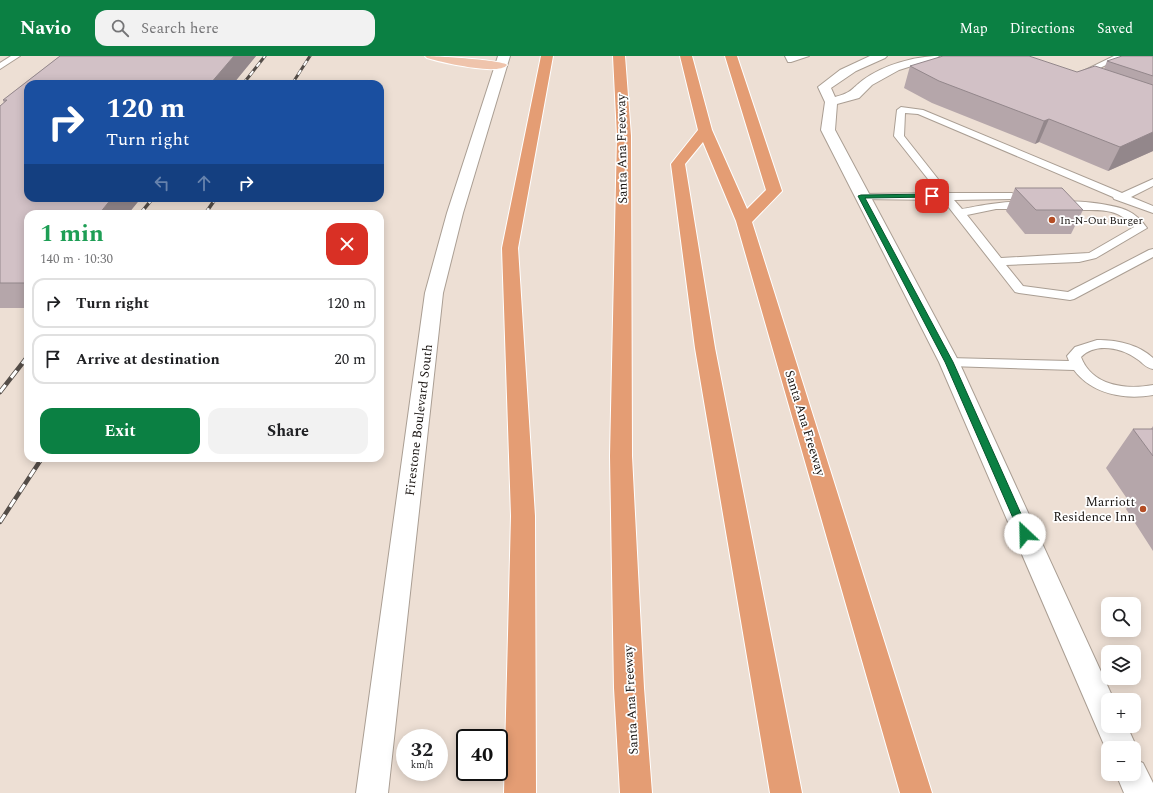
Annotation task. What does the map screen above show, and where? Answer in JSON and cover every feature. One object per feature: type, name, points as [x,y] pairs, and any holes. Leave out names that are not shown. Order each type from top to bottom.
[{"type":"highway","points":[[520,793],[523,516],[510,248],[547,56]]},
{"type":"highway","name":"Santa Ana Freeway","points":[[619,56],[624,136],[621,456],[629,688],[636,793]]},
{"type":"highway","name":"Santa Ana Freeway","points":[[686,56],[705,130],[744,221],[916,793]]},
{"type":"highway","points":[[731,56],[774,192],[744,221]]},
{"type":"highway","points":[[705,130],[678,164],[705,348],[786,793]]},
{"type":"main road","points":[[431,56],[462,63],[503,60]]},
{"type":"street","points":[[881,56],[851,68],[824,87],[831,102],[828,130],[861,196],[949,362],[1101,704]]},
{"type":"street","points":[[831,102],[855,95],[868,82],[890,70],[933,56]]},
{"type":"street","name":"Firestone Boulevard South","points":[[372,793],[434,293],[455,213],[503,60]]},
{"type":"street","points":[[1135,781],[1141,793]]},
{"type":"lane","points":[[0,67],[16,56]]},
{"type":"lane","points":[[789,56],[790,60],[805,56]]},
{"type":"lane","points":[[1086,84],[1071,78],[1120,56]]},
{"type":"lane","points":[[1153,210],[920,112],[901,110],[900,136],[1019,289],[1070,296],[1153,252]]},
{"type":"lane","points":[[960,213],[996,206],[1123,197],[1153,182]]},
{"type":"lane","points":[[861,196],[1032,196]]},
{"type":"lane","points":[[998,262],[1080,258],[1092,256],[1141,228],[1135,220],[1125,214],[1105,207],[1050,203]]},
{"type":"lane","points":[[1153,366],[1142,355],[1117,345],[1095,344],[1079,349],[1074,356],[1076,366],[1090,380],[1113,390],[1134,393],[1153,391]]},
{"type":"lane","points":[[949,362],[1076,366]]},
{"type":"building","points":[[60,56],[234,56],[213,80],[29,80]]},
{"type":"building","points":[[943,56],[1029,56],[1077,72],[1095,66],[1153,85],[1153,132],[1120,147],[1049,119],[1044,121],[939,81],[910,66]]},
{"type":"building","points":[[1122,56],[1153,56],[1153,76],[1107,61]]},
{"type":"building","points":[[24,84],[24,202],[109,202],[102,210],[24,210],[24,283],[0,283],[0,106],[7,100],[3,100]]},
{"type":"building","points":[[1015,188],[1062,188],[1083,210],[1036,210]]},
{"type":"building","points":[[1133,429],[1153,429],[1153,456]]},
{"type":"railway","points":[[246,80],[265,56]]},
{"type":"railway","points":[[295,80],[310,56]]},
{"type":"railway","points":[[143,210],[150,202]]},
{"type":"railway","points":[[208,210],[213,202]]},
{"type":"railway","points":[[0,392],[24,361]]},
{"type":"railway","points":[[0,522],[39,462]]},
{"type":"place","name":"In-N-Out Burger","points":[[1052,220]]},
{"type":"place","name":"Marriott Residence Inn","points":[[1143,509]]},
{"type":"route","points":[[932,196],[861,196],[949,362],[1025,534]]}]
